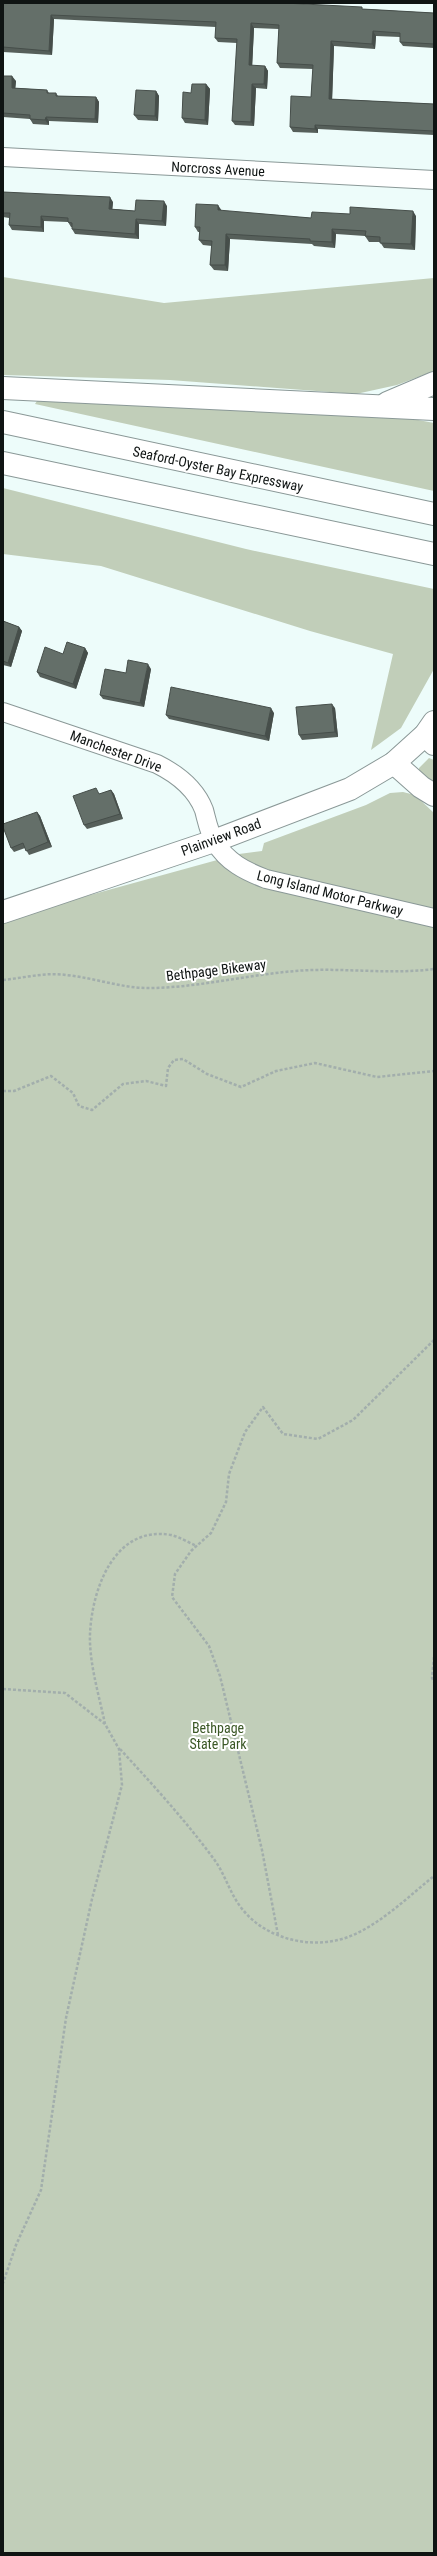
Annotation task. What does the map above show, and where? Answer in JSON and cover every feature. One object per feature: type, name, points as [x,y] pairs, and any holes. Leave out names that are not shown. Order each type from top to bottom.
[{"type":"main road","points":[[382,405],[434,383]]},
{"type":"main road","points":[[3,388],[382,405],[434,409]]},
{"type":"main road","name":"Seaford-Oyster Bay Expressway","points":[[3,422],[434,514]]},
{"type":"main road","points":[[3,463],[434,554]]},
{"type":"main road","name":"Plainview Road","points":[[3,912],[214,841],[350,789],[394,762],[431,733]]},
{"type":"main road","points":[[394,762],[421,787],[434,794]]},
{"type":"street","name":"Norcross Avenue","points":[[3,157],[434,180]]},
{"type":"street","name":"Manchester Drive","points":[[3,712],[157,764],[170,771],[199,799],[214,841]]},
{"type":"street","name":"Long Island Motor Parkway","points":[[214,841],[222,853],[237,866],[266,879],[434,918]]},
{"type":"path","name":"Bethpage Bikeway","points":[[3,980],[42,974],[67,975],[118,986],[153,988],[296,971],[352,969],[408,972],[434,969]]},
{"type":"path","points":[[3,1091],[14,1091],[51,1076],[73,1093],[79,1106],[92,1110],[123,1084],[146,1081],[166,1086],[168,1068],[174,1060],[183,1059],[207,1074],[241,1087],[276,1071],[315,1063],[377,1077],[434,1071]]},
{"type":"path","points":[[278,1935],[262,1850],[220,1676],[208,1646],[172,1597],[175,1574],[197,1546],[211,1534],[226,1502],[229,1474],[245,1432],[263,1407],[283,1434],[318,1439],[353,1420],[434,1340]]},
{"type":"path","points":[[197,1546],[172,1535],[146,1536],[124,1545],[109,1564],[97,1595],[90,1634],[105,1724],[119,1749],[154,1787],[216,1863],[243,1910],[262,1927],[285,1939],[320,1943],[353,1935],[376,1922],[434,1876]]},
{"type":"path","points":[[434,1657],[432,1678],[434,1682]]},
{"type":"path","points":[[3,1689],[65,1693],[105,1724]]},
{"type":"path","points":[[3,2283],[16,2245],[41,2190],[66,2018],[99,1871],[122,1785],[119,1749]]},
{"type":"green space","points":[[3,277],[164,303],[434,278],[434,371],[397,385],[356,394],[170,380],[3,375]]},
{"type":"green space","points":[[37,401],[413,419],[434,423],[434,491],[35,404]]},
{"type":"green space","points":[[3,488],[246,549],[434,589],[434,669],[401,728],[371,750],[393,654],[310,631],[101,566],[3,554]]},
{"type":"green space","points":[[429,758],[434,760],[434,787],[419,773],[419,768]]},
{"type":"green space","name":"Bethpage State Park","points":[[403,792],[415,795],[434,813],[434,2553],[3,2553],[3,919],[239,854],[262,851],[264,843],[366,805],[390,793]]},
{"type":"building","points":[[3,3],[284,3],[434,13],[434,44],[400,42],[400,33],[373,31],[372,44],[331,41],[329,99],[434,104],[434,131],[315,125],[315,129],[290,127],[291,96],[311,97],[313,65],[277,63],[279,25],[251,23],[249,65],[265,66],[264,84],[252,84],[251,122],[232,121],[237,39],[215,38],[216,22],[51,15],[49,51],[3,47]]},
{"type":"building","points":[[3,76],[12,76],[12,88],[47,90],[47,93],[56,93],[56,96],[96,97],[95,119],[46,117],[45,120],[30,119],[30,115],[3,113]]},
{"type":"building","points":[[192,84],[206,84],[205,120],[182,118],[183,92],[191,93]]},
{"type":"building","points":[[136,90],[156,91],[155,116],[134,115]]},
{"type":"building","points":[[3,192],[110,197],[109,209],[135,211],[136,200],[164,201],[162,221],[136,219],[135,234],[72,229],[72,223],[68,222],[68,218],[41,216],[41,227],[9,225],[10,213],[3,213]]},
{"type":"building","points":[[196,204],[218,205],[218,210],[311,218],[312,212],[350,214],[350,207],[413,211],[411,244],[380,243],[380,237],[365,236],[366,231],[332,229],[332,242],[310,241],[310,239],[226,234],[225,265],[210,265],[212,241],[199,240],[200,227],[195,227]]},
{"type":"building","points":[[3,621],[19,627],[8,663],[3,661]]},
{"type":"building","points":[[67,642],[85,648],[73,684],[37,672],[45,647],[63,654]]},
{"type":"building","points":[[128,660],[148,664],[140,703],[100,695],[105,669],[126,673]]},
{"type":"building","points":[[171,687],[271,708],[265,736],[166,715]]},
{"type":"building","points":[[332,704],[335,732],[299,735],[296,707]]},
{"type":"building","points":[[96,788],[99,794],[111,790],[120,814],[84,825],[73,796]]},
{"type":"building","points":[[37,812],[48,842],[26,851],[23,843],[11,848],[3,824]]}]
